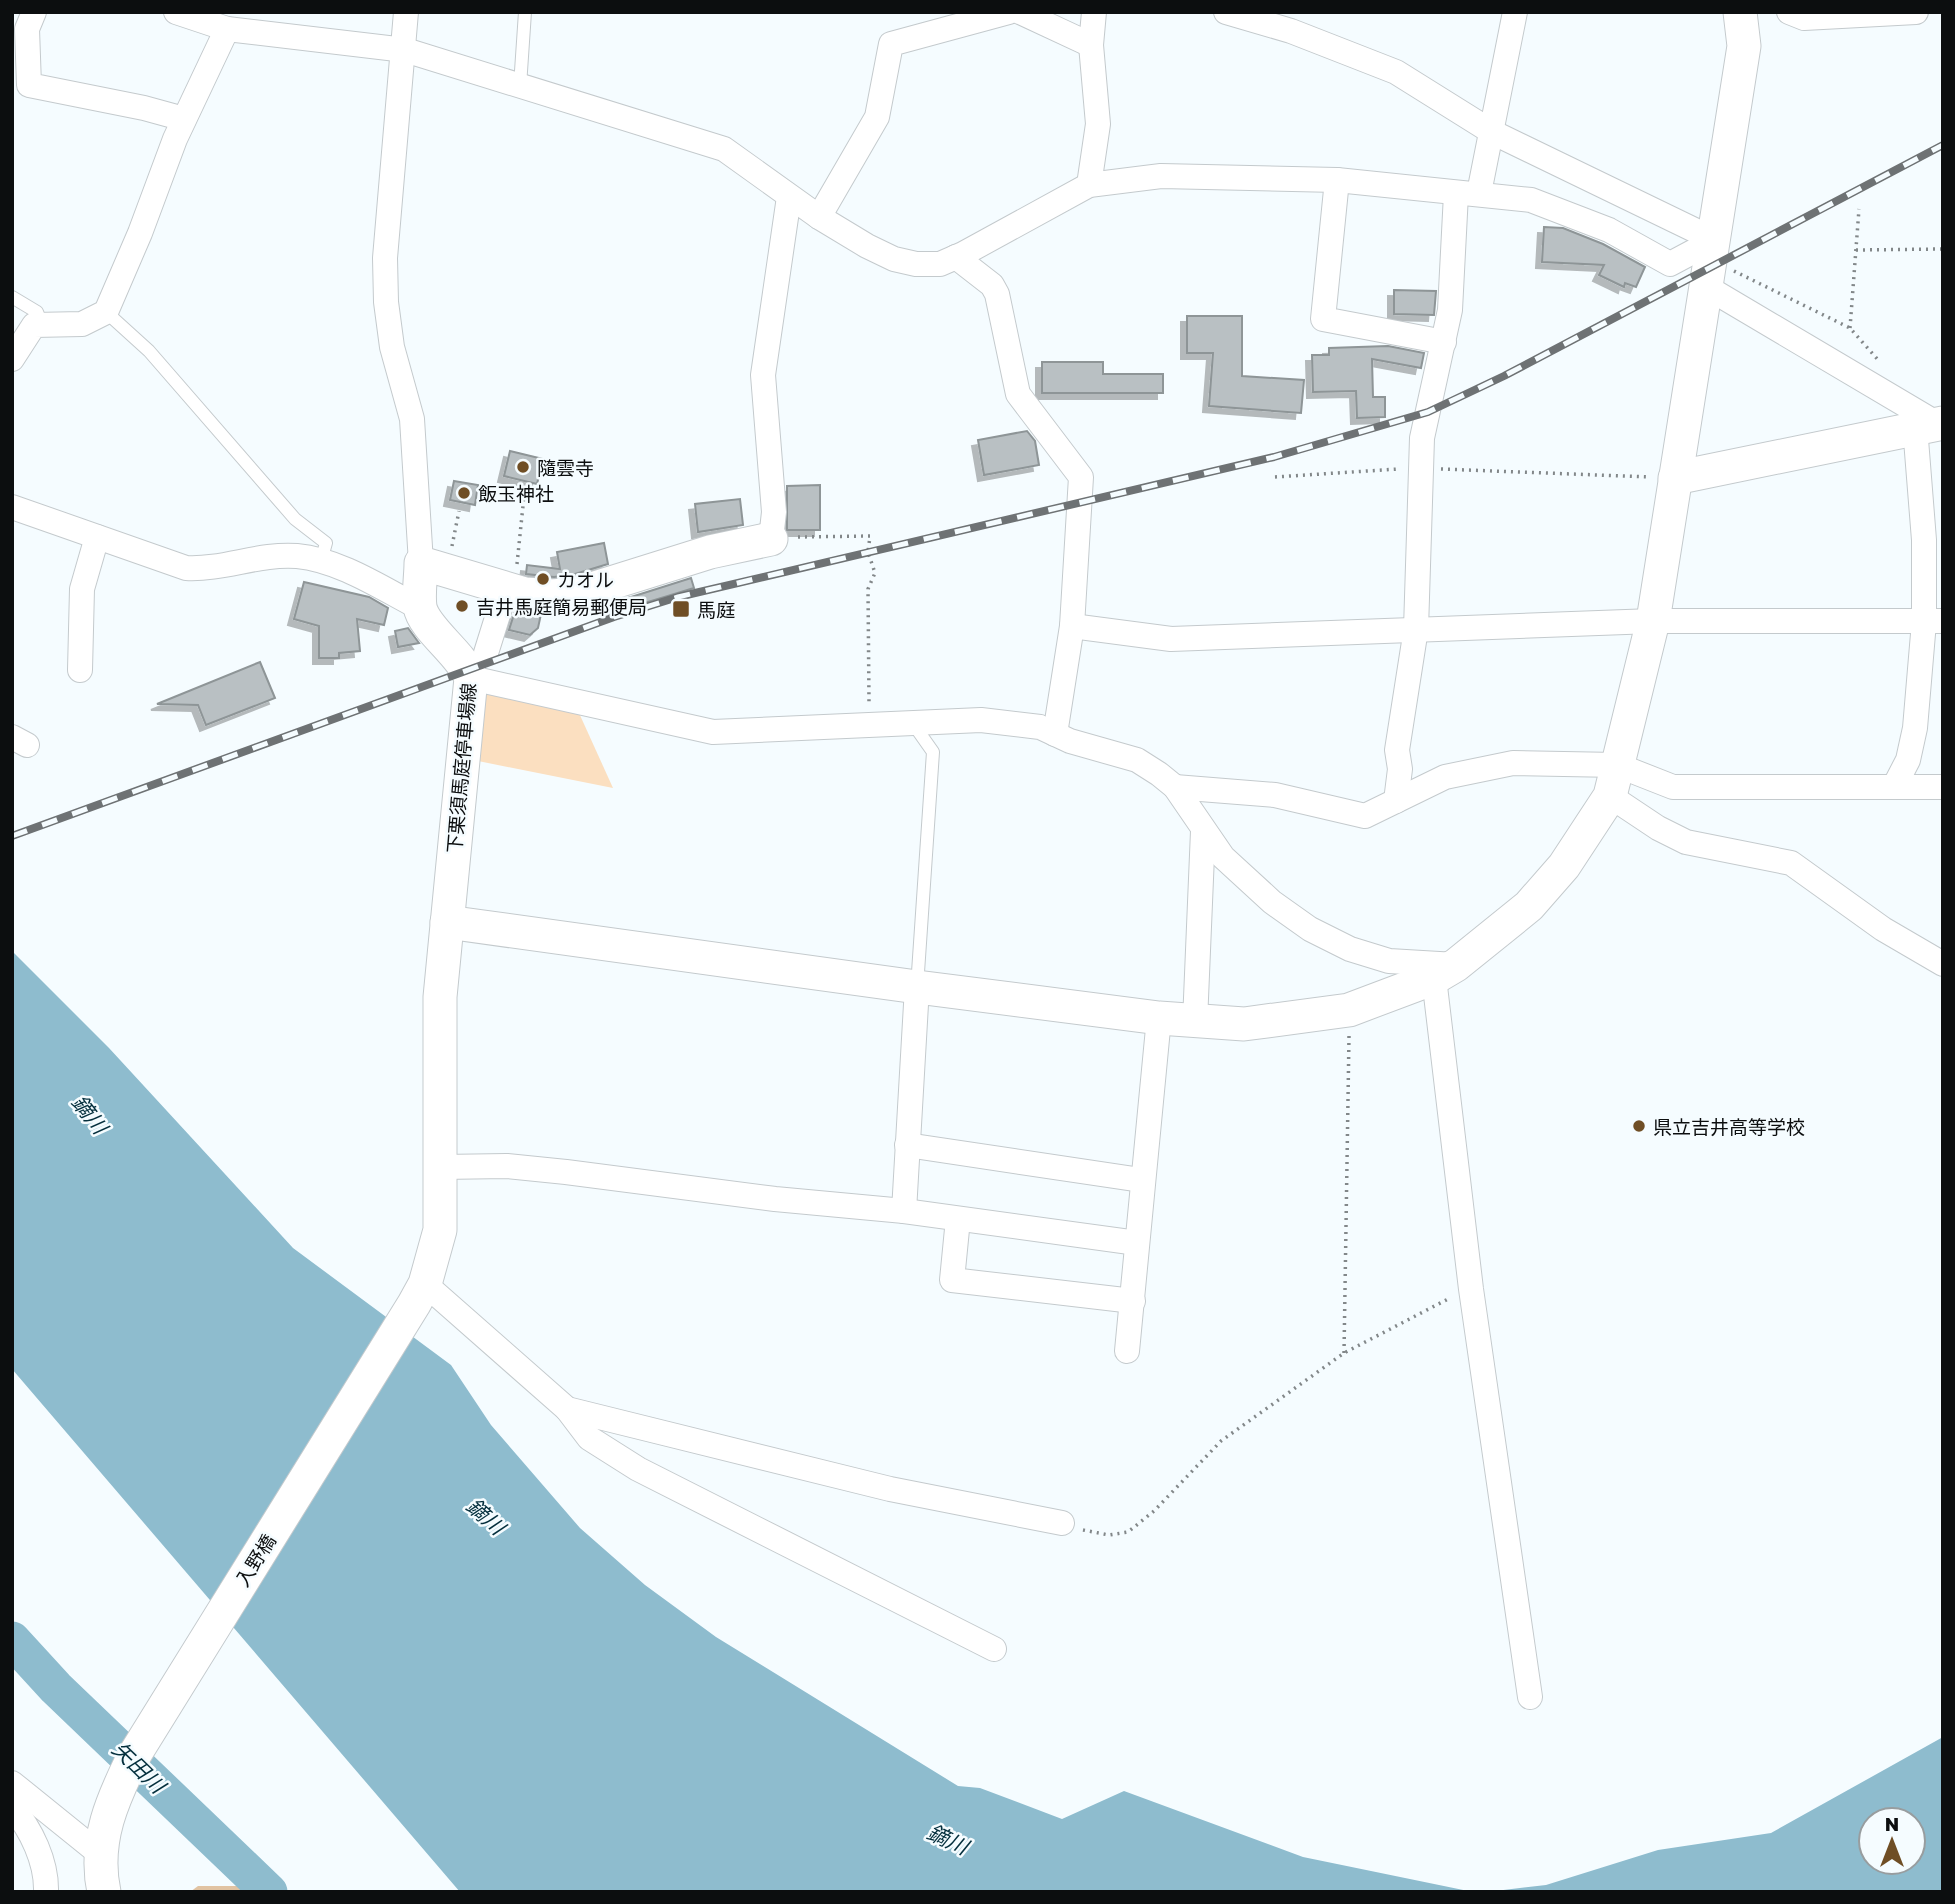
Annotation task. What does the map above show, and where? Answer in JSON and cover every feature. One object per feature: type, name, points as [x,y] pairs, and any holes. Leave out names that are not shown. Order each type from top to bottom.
[{"type":"street","points":[[34,12],[27,29],[29,85],[184,119]]},
{"type":"street","points":[[176,12],[227,29],[405,50],[724,149],[819,217],[894,259],[916,264],[940,264],[956,257],[1089,186],[1161,176],[1337,180],[1531,200],[1609,230],[1670,264],[1717,265]]},
{"type":"street","points":[[12,507],[186,568],[202,569],[268,557],[298,556],[321,561],[420,608],[434,567],[412,419],[392,347],[386,302],[385,258],[405,50],[406,12]]},
{"type":"street","points":[[819,217],[877,117],[891,44],[1009,12]]},
{"type":"street","points":[[1020,12],[1091,45]]},
{"type":"street","points":[[1089,186],[1098,124],[1091,45],[1094,12]]},
{"type":"street","points":[[1226,12],[1291,31],[1396,72],[1717,265],[1931,424]]},
{"type":"street","points":[[1396,801],[1400,769],[1397,750],[1416,629],[1422,438],[1444,342],[1468,194],[1492,132],[1515,12]]},
{"type":"street","points":[[447,922],[917,987],[1195,1022],[1244,1024],[1349,1010],[1445,971],[1529,905],[1564,866],[1613,781],[1653,621],[1675,478],[1717,265],[1744,46],[1740,12]]},
{"type":"street","points":[[1789,12],[1804,18],[1916,12]]},
{"type":"street","points":[[12,359],[26,334],[41,322],[82,324],[106,312],[184,119],[227,29]]},
{"type":"street","points":[[1337,180],[1323,319],[1444,342]]},
{"type":"street","points":[[434,567],[509,590],[554,596],[579,593],[710,552],[771,539],[775,512],[763,375],[789,197]]},
{"type":"street","points":[[956,257],[992,285],[1018,394],[1081,477],[1072,626],[1055,734]]},
{"type":"street","points":[[1675,478],[1931,424]]},
{"type":"street","points":[[1894,787],[1908,760],[1933,622],[1916,474],[1931,424]]},
{"type":"street","points":[[80,670],[82,589],[97,537]]},
{"type":"street","points":[[509,590],[478,666],[713,732],[981,720],[1040,727],[1137,760],[1175,787],[1223,857],[1247,880],[1310,929],[1350,949],[1389,961],[1445,971]]},
{"type":"street","name":"下栗須馬庭停車場線","points":[[419,1294],[440,1230],[440,997],[478,666],[456,652],[425,618],[420,608]]},
{"type":"street","points":[[1072,626],[1171,639],[1653,621],[1933,622]]},
{"type":"street","points":[[1175,787],[1275,795],[1365,816],[1445,776],[1513,763],[1613,781],[1673,787],[1943,787]]},
{"type":"street","points":[[1613,781],[1658,828],[1686,842],[1791,863],[1883,929],[1943,964]]},
{"type":"street","points":[[1195,1022],[1203,831]]},
{"type":"street","points":[[1445,971],[1471,1289],[1530,1697]]},
{"type":"street","points":[[904,1211],[917,987]]},
{"type":"street","points":[[1127,1351],[1159,1018]]},
{"type":"street","points":[[907,1145],[1142,1180]]},
{"type":"street","points":[[441,1167],[507,1166],[655,1182],[775,1199],[904,1211],[1137,1243]]},
{"type":"street","points":[[958,1219],[953,1280],[1133,1301]]},
{"type":"street","points":[[419,1294],[567,1409],[589,1438],[638,1469],[994,1649]]},
{"type":"street","name":"入野橋","points":[[100,1854],[105,1821],[135,1754],[419,1294]]},
{"type":"street","points":[[567,1409],[890,1489],[1062,1523]]},
{"type":"street","points":[[12,1776],[40,1858],[46,1892]]},
{"type":"street","points":[[12,1783],[23,1804],[100,1854],[104,1892]]},
{"type":"lane","points":[[520,86],[525,12]]},
{"type":"lane","points":[[12,297],[37,312],[41,322]]},
{"type":"lane","points":[[106,312],[149,351],[295,519],[326,543],[321,561]]},
{"type":"lane","points":[[914,725],[933,752],[917,987]]},
{"type":"path","points":[[1850,328],[1859,209]]},
{"type":"path","points":[[1856,250],[1943,249]]},
{"type":"path","points":[[1717,265],[1850,328],[1884,366]]},
{"type":"path","points":[[1275,477],[1420,468],[1675,478]]},
{"type":"path","points":[[509,590],[524,496]]},
{"type":"path","points":[[434,567],[459,511]]},
{"type":"path","points":[[771,539],[870,536],[868,552],[875,573],[868,589],[870,725]]},
{"type":"path","points":[[1344,1353],[1349,1010]]},
{"type":"path","points":[[1062,1523],[1110,1535],[1128,1532],[1154,1511],[1221,1441],[1344,1353],[1407,1317],[1471,1289]]},
{"type":"shaded area","points":[[483,691],[579,713],[613,788],[473,760]]},
{"type":"shaded area","points":[[198,1886],[247,1886],[253,1892],[190,1892]]},
{"type":"water","name":"鏑川","points":[[12,951],[109,1048],[293,1248],[451,1365],[491,1425],[580,1528],[645,1585],[716,1637],[958,1786],[980,1788],[1062,1819],[1124,1791],[1303,1857],[1473,1892],[460,1892],[12,1369]]},
{"type":"water","points":[[1943,1737],[1943,1892],[1487,1892],[1546,1885],[1658,1850],[1771,1833]]},
{"type":"building","points":[[1544,227],[1563,228],[1603,244],[1645,267],[1636,287],[1625,283],[1624,287],[1599,275],[1604,265],[1542,262]]},
{"type":"building","points":[[1394,290],[1436,291],[1434,315],[1394,314]]},
{"type":"building","points":[[1187,316],[1242,316],[1242,376],[1304,380],[1301,413],[1209,406],[1213,353],[1187,353]]},
{"type":"building","points":[[1388,346],[1424,353],[1421,368],[1372,359],[1373,397],[1385,397],[1385,417],[1357,418],[1356,391],[1313,392],[1312,355],[1329,355],[1329,348]]},
{"type":"building","points":[[1042,362],[1103,362],[1103,374],[1163,374],[1163,393],[1042,393]]},
{"type":"building","points":[[1027,431],[1035,441],[1039,465],[984,475],[978,440]]},
{"type":"building","name":"隨雲寺","points":[[510,451],[543,459],[537,484],[504,476]]},
{"type":"building","name":"飯玉神社","points":[[454,481],[478,485],[475,505],[450,500]]},
{"type":"building","points":[[820,485],[820,530],[787,530],[787,486]]},
{"type":"building","points":[[740,499],[743,525],[698,532],[695,504]]},
{"type":"building","points":[[604,543],[608,564],[554,577],[526,574],[527,565],[560,569],[557,552]]},
{"type":"building","points":[[691,578],[694,588],[625,609],[624,605],[608,611],[606,605]]},
{"type":"building","points":[[304,582],[369,597],[388,608],[384,625],[357,619],[360,651],[339,653],[339,658],[319,658],[319,626],[294,619]]},
{"type":"building","points":[[515,611],[541,614],[538,628],[530,635],[509,630]]},
{"type":"building","points":[[408,628],[419,643],[398,647],[395,631]]},
{"type":"building","points":[[260,662],[275,698],[206,725],[198,705],[157,704]]},
{"type":"waterway","name":"矢田川","points":[[12,1640],[56,1688],[269,1892]]},
{"type":"railway","points":[[12,836],[614,617],[678,597],[1274,457],[1428,412],[1504,376],[1943,145]]},
{"type":"place","name":"隨雲寺","points":[[523,467]]},
{"type":"place","name":"飯玉神社","points":[[464,493]]},
{"type":"place","name":"カオル","points":[[543,579]]},
{"type":"place","name":"吉井馬庭簡易郵便局","points":[[462,606]]},
{"type":"place","name":"馬庭","points":[[681,609]]},
{"type":"place","name":"県立吉井高等学校","points":[[1639,1126]]}]
